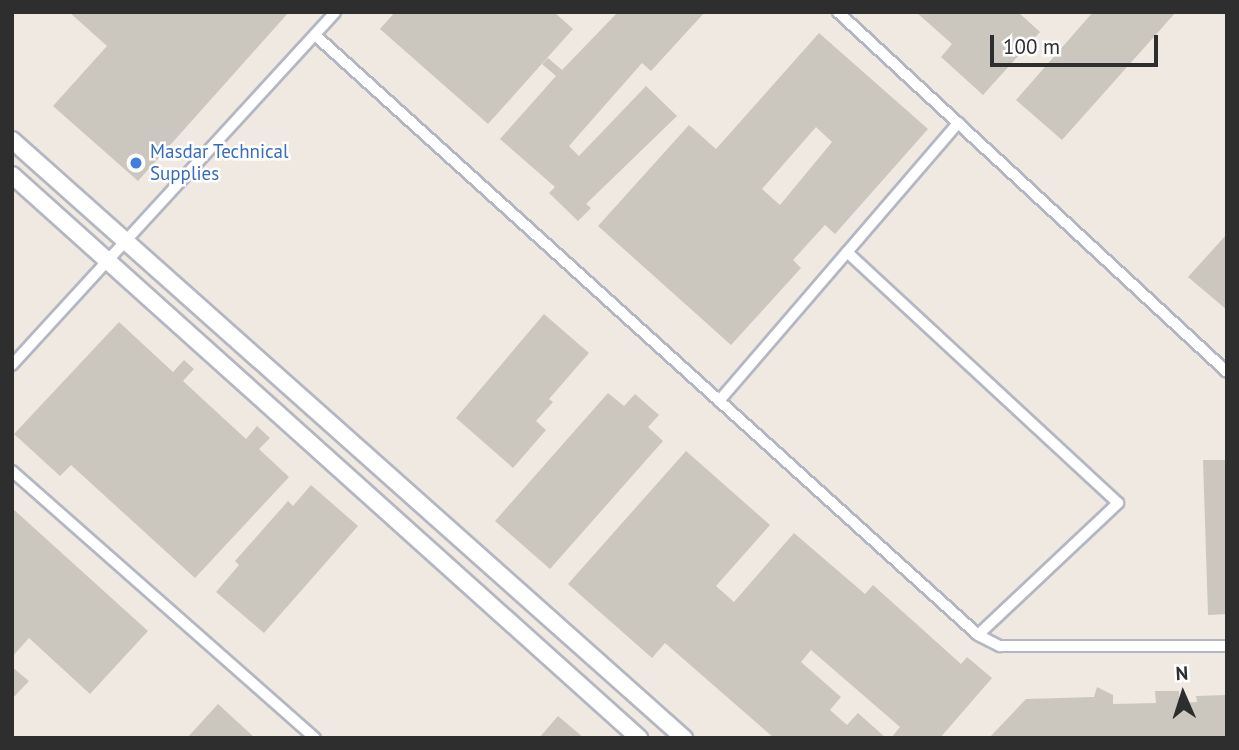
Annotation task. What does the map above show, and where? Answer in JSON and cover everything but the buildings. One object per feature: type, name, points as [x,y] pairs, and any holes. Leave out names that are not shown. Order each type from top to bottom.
[{"type":"main road","points":[[12,140],[684,738]]},
{"type":"main road","points":[[12,176],[639,738]]},
{"type":"street","points":[[12,365],[335,12]]},
{"type":"street","points":[[838,12],[1227,372]]},
{"type":"street","points":[[315,35],[978,635],[1000,646],[1227,646]]},
{"type":"street","points":[[719,401],[958,123]]},
{"type":"street","points":[[847,252],[1118,503],[978,635]]},
{"type":"street","points":[[12,471],[315,738]]},
{"type":"place","name":"Masdar Technical Supplies","points":[[136,163]]}]
